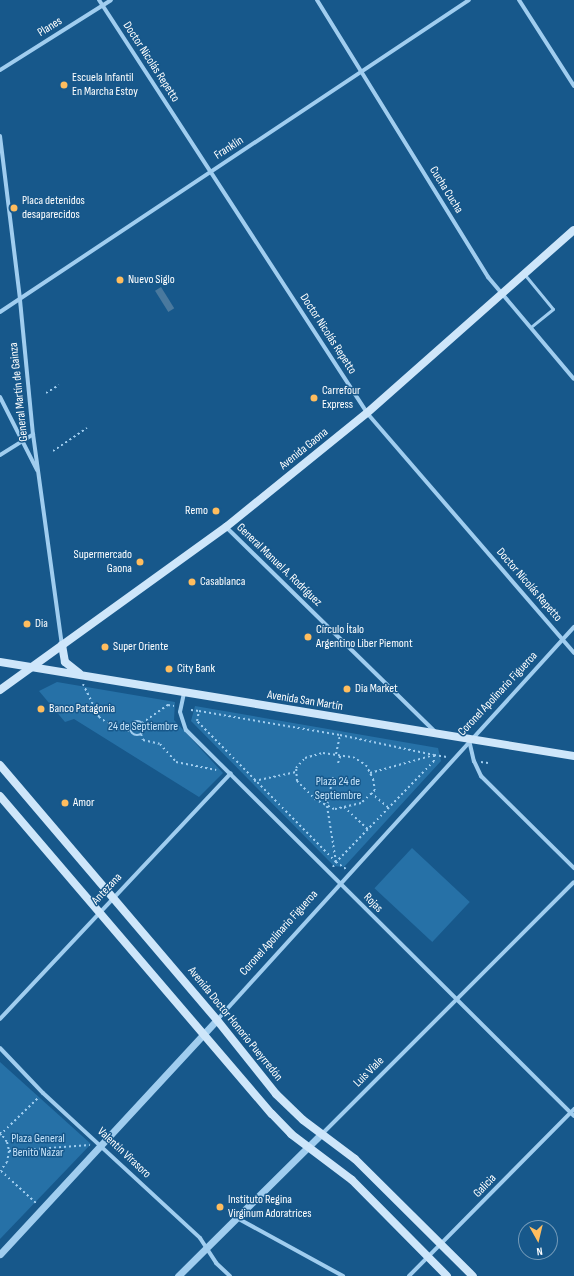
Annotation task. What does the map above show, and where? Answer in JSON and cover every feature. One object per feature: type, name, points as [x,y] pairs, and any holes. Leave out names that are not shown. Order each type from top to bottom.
[{"type":"main road","name":"Avenida Gaona","points":[[0,690],[226,527],[367,413],[574,230]]},
{"type":"main road","points":[[62,645],[68,666],[83,676]]},
{"type":"main road","points":[[0,662],[33,667]]},
{"type":"main road","name":"Avenida San Martín","points":[[33,667],[438,735],[574,756]]},
{"type":"main road","name":"Avenida Doctor Honorio Pueyrredón","points":[[0,765],[217,1020],[276,1094],[321,1134],[360,1164],[473,1276]]},
{"type":"main road","points":[[0,796],[272,1114],[309,1148],[352,1180],[447,1276]]},
{"type":"street","name":"Doctor Nicolás Repetto","points":[[98,0],[367,413],[574,653]]},
{"type":"street","name":"Planes","points":[[0,70],[111,0]]},
{"type":"street","name":"Cucha Cucha","points":[[317,0],[361,74],[488,277],[574,379]]},
{"type":"street","name":"Franklin","points":[[0,312],[361,74],[469,0]]},
{"type":"street","points":[[518,0],[574,86]]},
{"type":"street","name":"General Martín de Gainza","points":[[0,136],[20,300],[33,434],[62,645]]},
{"type":"street","points":[[0,397],[39,474]]},
{"type":"street","points":[[0,455],[33,434]]},
{"type":"street","name":"General Manuel A. Rodríguez","points":[[226,527],[438,735]]},
{"type":"street","name":"Coronel Apolinario Figueroa","points":[[0,1254],[217,1020],[338,883],[456,758],[469,740],[574,627]]},
{"type":"street","name":"Rojas","points":[[184,693],[180,712],[186,730],[338,883],[573,1112]]},
{"type":"street","points":[[469,740],[474,761],[481,776],[574,868]]},
{"type":"street","name":"Antezana","points":[[0,1019],[113,897],[231,774]]},
{"type":"street","name":"Luis Viale","points":[[178,1276],[309,1148],[321,1134],[574,882]]},
{"type":"street","name":"Valentín Virasoro","points":[[0,1048],[42,1093],[101,1145],[200,1238],[206,1248],[230,1276]]},
{"type":"street","name":"Galicia","points":[[409,1276],[573,1112]]},
{"type":"street","points":[[237,1218],[343,1276]]},
{"type":"lane","points":[[524,274],[553,309],[531,328]]},
{"type":"path","points":[[46,394],[59,385]]},
{"type":"path","points":[[53,451],[88,428]]},
{"type":"path","points":[[83,684],[99,717],[113,726],[130,731],[135,735],[141,734]]},
{"type":"path","points":[[130,731],[133,722],[142,724],[168,705],[178,707]]},
{"type":"path","points":[[191,710],[340,735],[434,756],[456,758]]},
{"type":"path","points":[[199,711],[197,721],[254,781],[336,862],[350,871]]},
{"type":"path","points":[[142,724],[144,729],[141,734],[143,740],[160,744],[176,762],[231,774]]},
{"type":"path","points":[[336,754],[340,735]]},
{"type":"path","points":[[323,753],[341,754],[354,757],[366,765],[375,790],[361,803],[334,809],[316,800],[302,787],[297,781],[296,768],[305,758],[323,753]]},
{"type":"path","points":[[338,763],[341,754]]},
{"type":"path","points":[[370,773],[434,756]]},
{"type":"path","points":[[329,873],[336,862],[434,761],[434,756]]},
{"type":"path","points":[[474,761],[488,763]]},
{"type":"path","points":[[254,781],[296,772]]},
{"type":"path","points":[[333,777],[327,806],[336,862]]},
{"type":"path","points":[[371,793],[389,808]]},
{"type":"path","points":[[344,807],[368,829]]},
{"type":"path","points":[[42,1093],[1,1133],[9,1151],[7,1162],[1,1171],[42,1209]]},
{"type":"path","points":[[9,1151],[101,1145]]},
{"type":"green space","name":"24 de Septiembre","points":[[57,682],[175,702],[174,720],[223,773],[199,797],[74,719],[65,722],[39,691]]},
{"type":"green space","name":"Plaza 24 de Septiembre","points":[[195,706],[438,748],[441,761],[344,867],[334,866],[191,721]]},
{"type":"green space","points":[[412,848],[470,902],[432,942],[374,888]]},
{"type":"green space","name":"Plaza General Benito Nazar","points":[[0,1062],[91,1144],[0,1239]]},
{"type":"shaded area","points":[[161,287],[174,308],[168,312],[155,291]]},
{"type":"place","name":"Escuela Infantil En Marcha Estoy","points":[[64,85]]},
{"type":"place","name":"Placa detenidos desaparecidos","points":[[14,208]]},
{"type":"place","name":"Nuevo Siglo","points":[[120,280]]},
{"type":"place","name":"Carrefour Express","points":[[314,398]]},
{"type":"place","name":"Remo","points":[[216,511]]},
{"type":"place","name":"Supermercado Gaona","points":[[140,562]]},
{"type":"place","name":"Casablanca","points":[[192,582]]},
{"type":"place","name":"Dia","points":[[27,624]]},
{"type":"place","name":"Círculo Ítalo Argentino Liber Piemont","points":[[308,637]]},
{"type":"place","name":"Super Oriente","points":[[105,647]]},
{"type":"place","name":"City Bank","points":[[169,669]]},
{"type":"place","name":"Dia Market","points":[[347,689]]},
{"type":"place","name":"Banco Patagonia","points":[[41,709]]},
{"type":"place","name":"Amor","points":[[65,803]]},
{"type":"place","name":"Instituto Regina Virginum Adoratrices","points":[[220,1207]]}]
